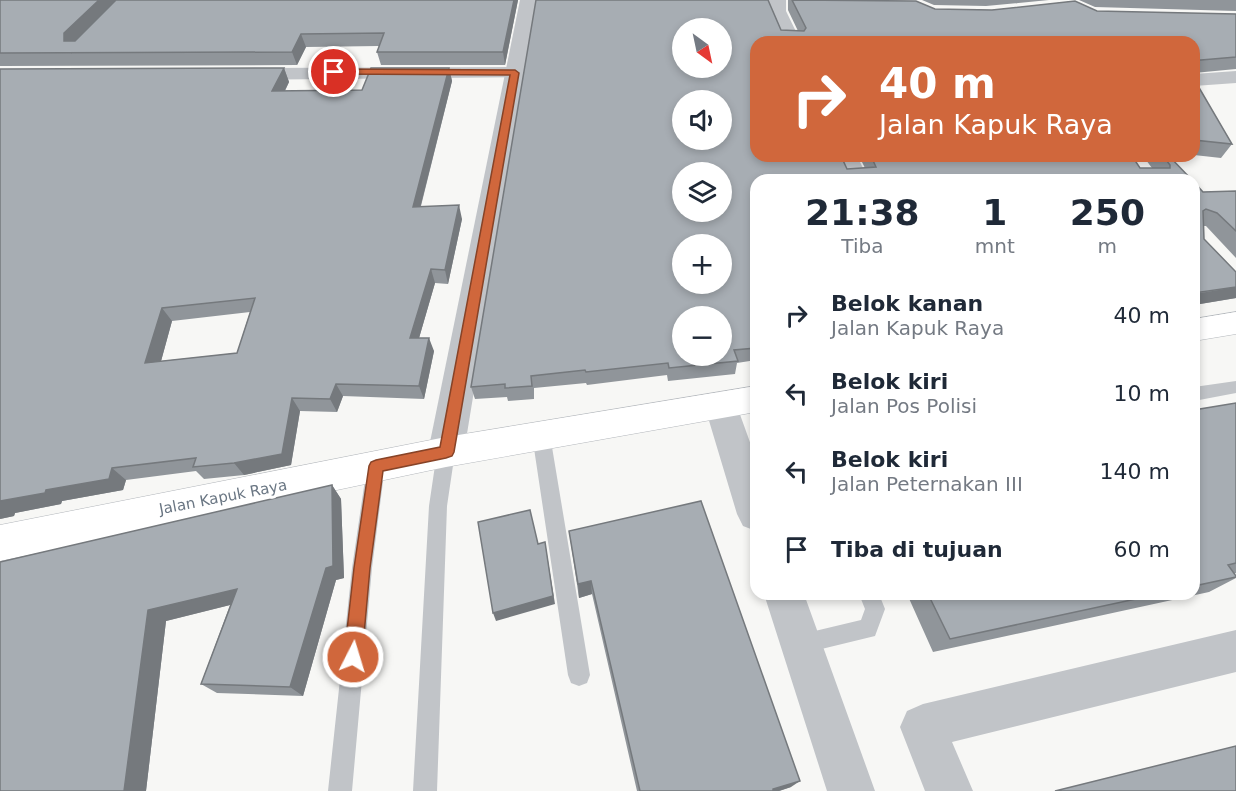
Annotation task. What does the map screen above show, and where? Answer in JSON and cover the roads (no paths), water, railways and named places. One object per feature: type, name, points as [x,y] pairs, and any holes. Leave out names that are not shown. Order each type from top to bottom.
[{"type":"main road","points":[[1200,329],[1236,323]]},
{"type":"main road","name":"Jalan Kapuk Raya","points":[[0,543],[446,452],[750,400]]},
{"type":"street","points":[[446,452],[529,0]]},
{"type":"street","points":[[777,0],[777,11],[788,36]]},
{"type":"street","points":[[218,75],[312,72],[515,73]]},
{"type":"street","points":[[1200,80],[1236,77]]},
{"type":"street","points":[[721,404],[750,495]]},
{"type":"street","points":[[786,600],[850,791]]},
{"type":"street","points":[[949,791],[923,727],[1236,651]]},
{"type":"lane","points":[[1200,393],[1236,387]]},
{"type":"lane","points":[[541,435],[579,675]]},
{"type":"lane","points":[[425,791],[438,506],[446,452]]},
{"type":"lane","points":[[340,791],[362,568],[376,466]]},
{"type":"lane","points":[[801,643],[868,629],[875,609],[871,600]]}]
